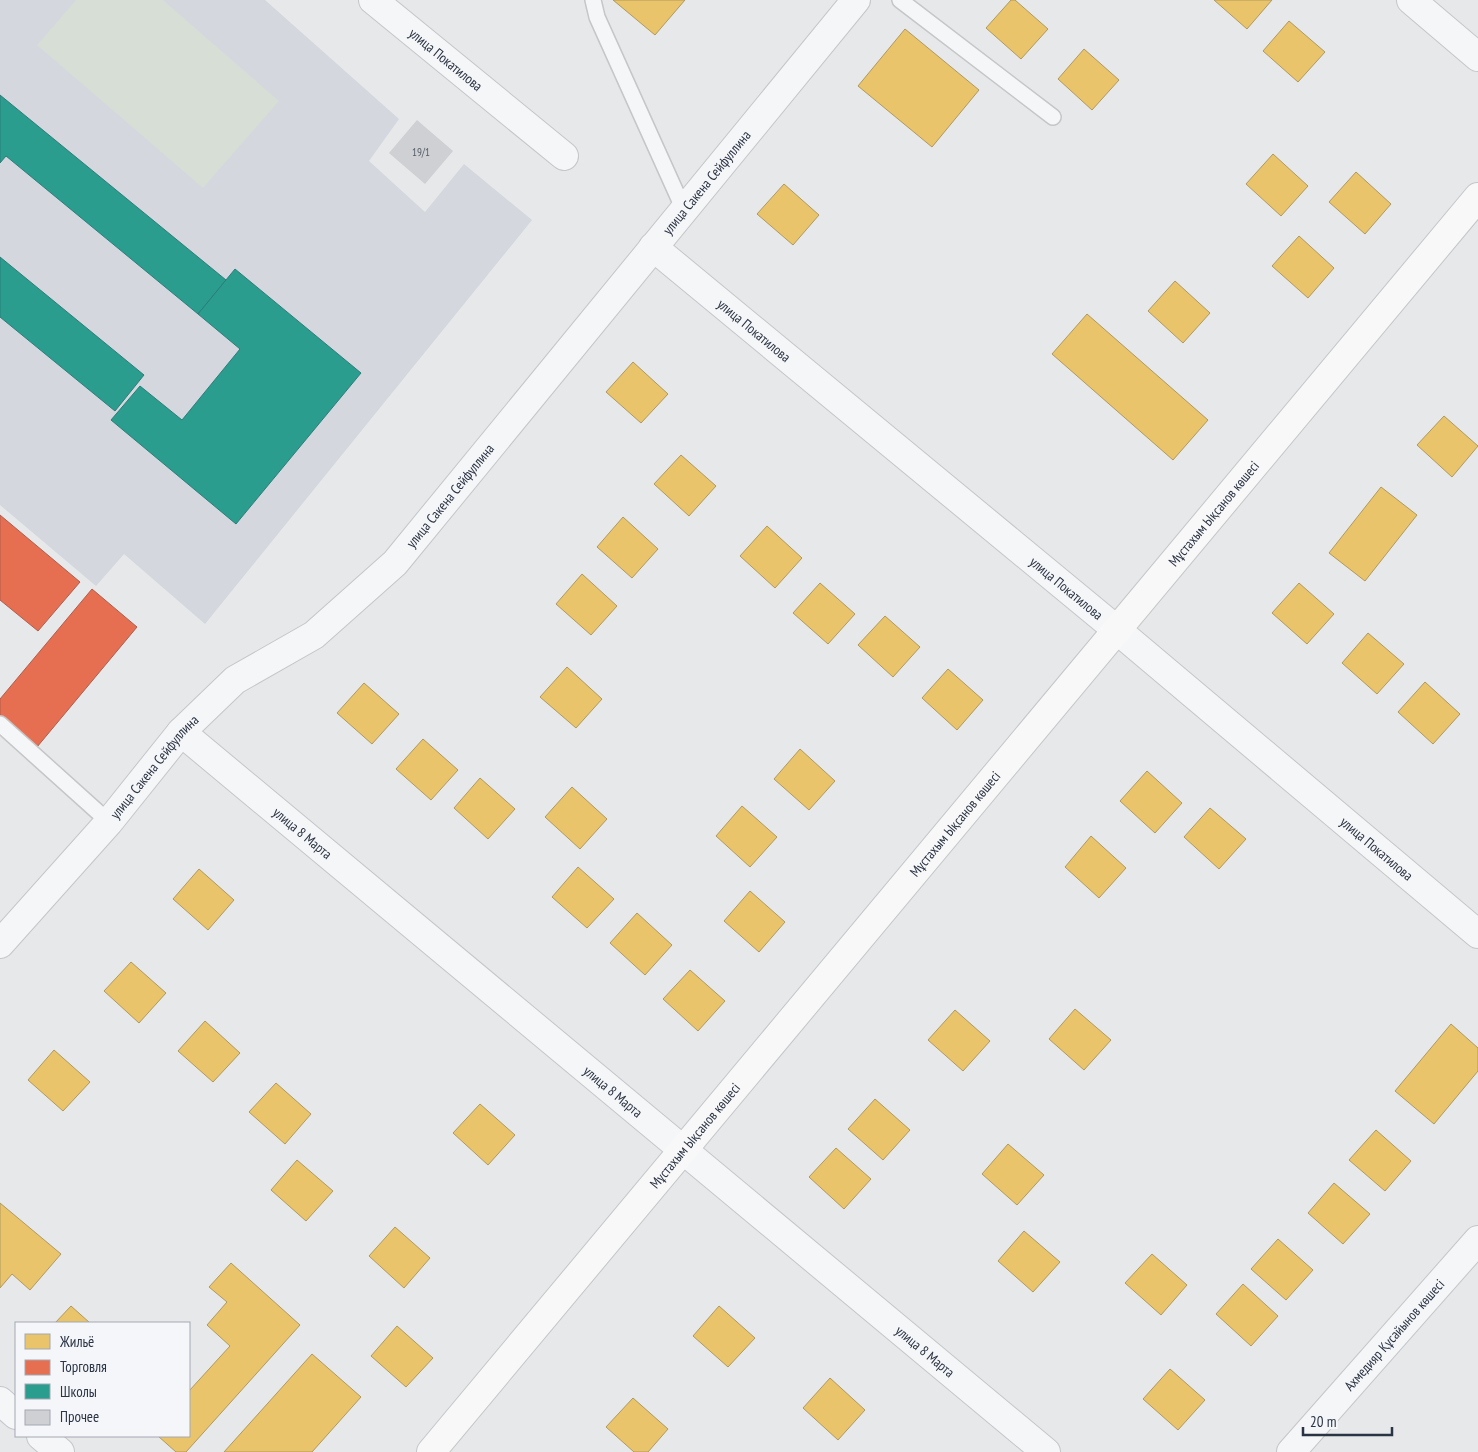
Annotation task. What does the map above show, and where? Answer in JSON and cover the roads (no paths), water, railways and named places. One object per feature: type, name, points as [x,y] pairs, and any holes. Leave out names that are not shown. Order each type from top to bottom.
[{"type":"street","name":"улица Покатилова","points":[[373,0],[564,156]]},
{"type":"street","name":"улица Сакена Сейфуллина","points":[[0,944],[108,822],[181,732],[235,680],[314,635],[395,562],[856,0]]},
{"type":"street","points":[[1411,0],[1478,57]]},
{"type":"street","name":"Мұстахым Ықсанов көшесі","points":[[431,1452],[1478,197]]},
{"type":"street","name":"улица Покатилова","points":[[653,248],[1117,630],[1478,934]]},
{"type":"street","name":"улица 8 Марта","points":[[181,732],[1046,1452]]},
{"type":"street","name":"Ахмедияр Құсайынов көшесі","points":[[1291,1452],[1478,1240]]},
{"type":"street","points":[[0,1401],[15,1414]]},
{"type":"street","points":[[42,1437],[60,1452]]},
{"type":"lane","points":[[594,0],[597,17],[684,210]]},
{"type":"lane","points":[[900,0],[1053,117]]},
{"type":"lane","points":[[0,724],[108,822]]}]
